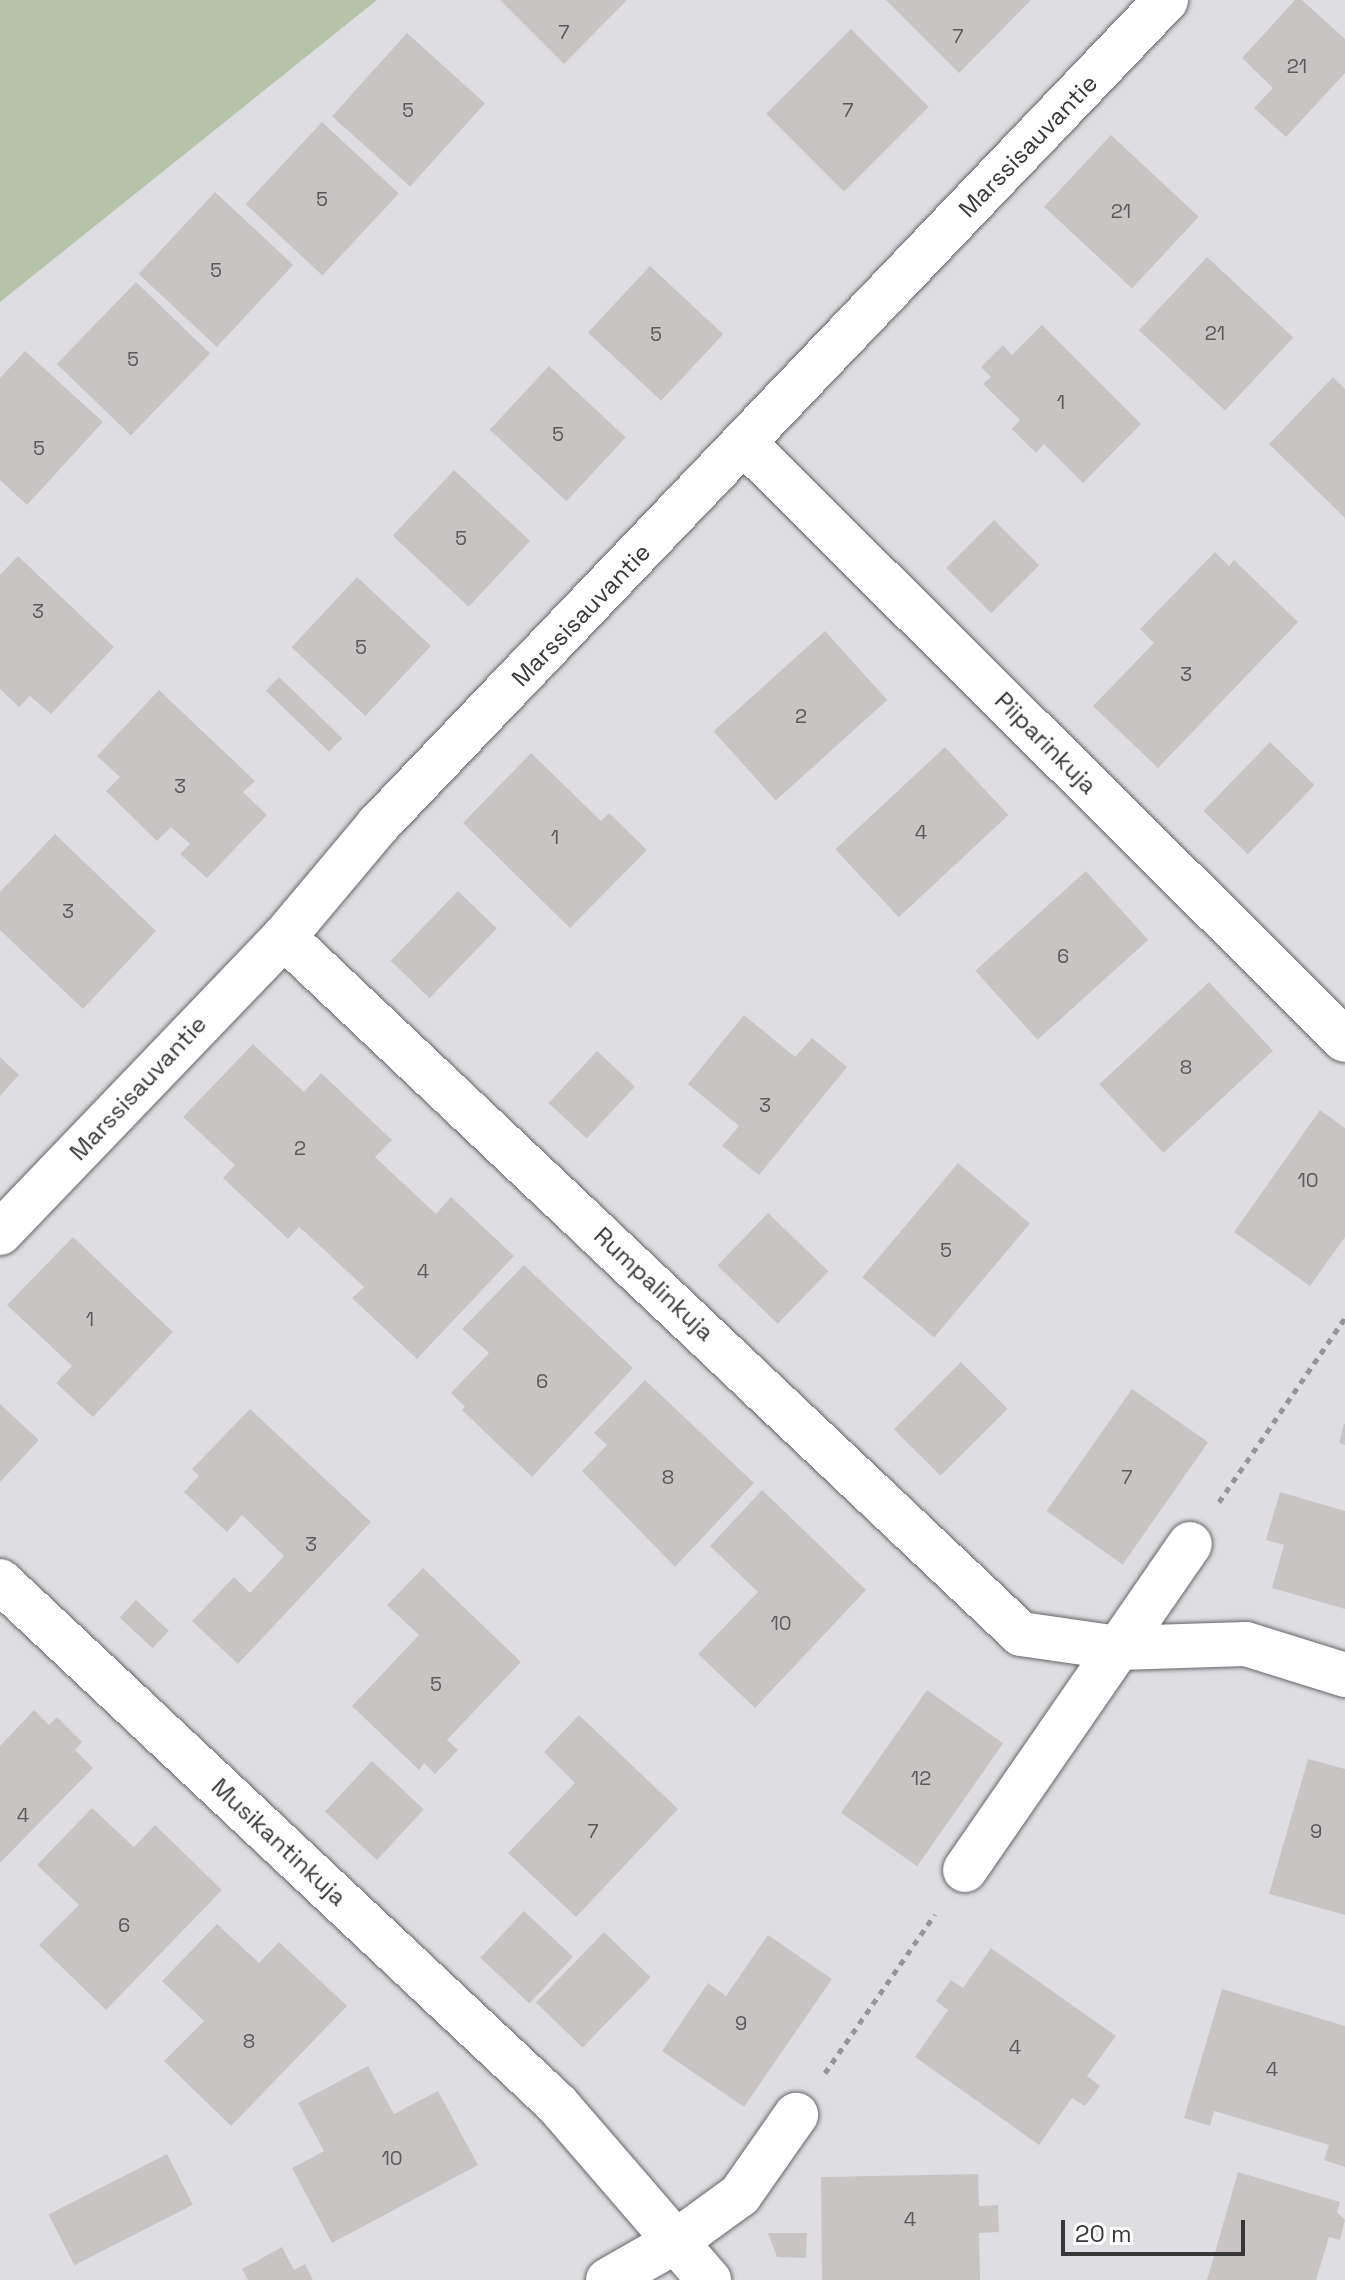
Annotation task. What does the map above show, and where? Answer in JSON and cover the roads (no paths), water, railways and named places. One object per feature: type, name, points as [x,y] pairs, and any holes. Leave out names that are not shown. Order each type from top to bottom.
[{"type":"street","name":"Marssisauvantie","points":[[0,1233],[284,937],[378,825],[746,445],[1166,0]]},
{"type":"street","name":"Piiparinkuja","points":[[746,445],[1345,1040]]},
{"type":"street","name":"Rumpalinkuja","points":[[284,937],[1021,1634],[1118,1648]]},
{"type":"street","points":[[965,1870],[1190,1544]]},
{"type":"street","name":"Musikantinkuja","points":[[0,1581],[557,2104],[678,2240],[709,2280]]},
{"type":"street","points":[[1118,1648],[1246,1644],[1345,1675]]},
{"type":"street","points":[[608,2280],[678,2240],[740,2195],[796,2115]]}]
